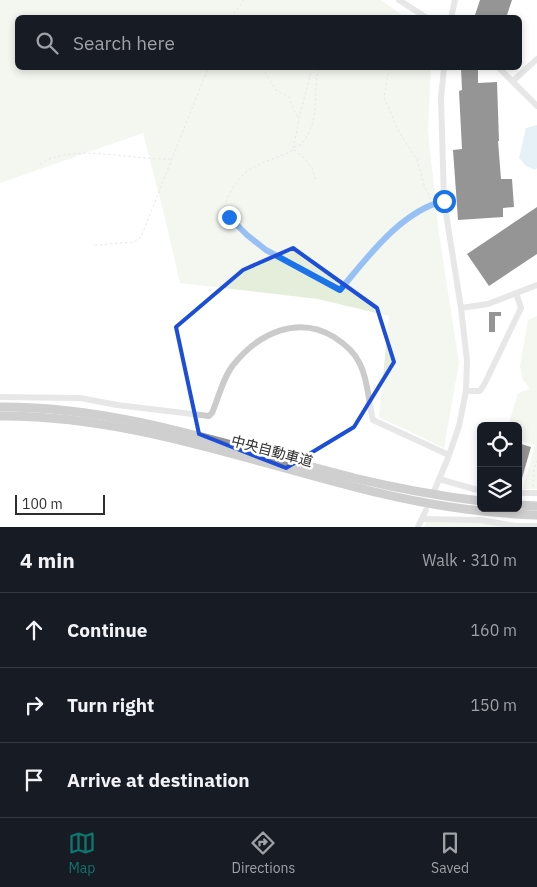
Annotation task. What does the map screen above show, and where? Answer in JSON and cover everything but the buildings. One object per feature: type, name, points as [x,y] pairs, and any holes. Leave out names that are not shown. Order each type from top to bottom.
[{"type":"highway","name":"中央自動車道","points":[[0,407],[58,409],[104,415],[158,426],[353,478],[438,496],[477,501]]},
{"type":"highway","name":"中央自動車道","points":[[0,416],[58,418],[103,425],[174,439],[395,496],[488,511],[537,515]]},
{"type":"highway","points":[[522,504],[537,506]]},
{"type":"street","points":[[400,0],[422,15]]},
{"type":"street","points":[[452,15],[455,0]]},
{"type":"street","points":[[513,81],[537,59]]},
{"type":"street","points":[[435,489],[459,426],[466,391],[466,361],[461,308],[444,201],[441,98],[444,70]]},
{"type":"street","points":[[501,70],[537,106]]},
{"type":"street","points":[[461,308],[488,304],[537,285]]},
{"type":"street","points":[[466,391],[480,391],[485,384],[521,308],[516,293]]},
{"type":"street","points":[[0,397],[80,398],[117,405],[209,416],[212,413],[232,365],[254,343],[271,333],[287,327],[300,326],[326,332],[344,343],[352,352],[365,376],[373,420],[449,455]]},
{"type":"street","points":[[439,479],[477,489]]},
{"type":"street","points":[[522,493],[535,493]]},
{"type":"street","points":[[418,527],[426,510]]},
{"type":"street","points":[[422,519],[480,520],[515,526],[537,526]]},
{"type":"path","points":[[233,15],[244,0]]},
{"type":"path","points":[[95,246],[134,242],[141,237],[207,70]]},
{"type":"path","points":[[263,70],[276,90],[289,97],[299,118]]},
{"type":"path","points":[[293,149],[311,70]]},
{"type":"path","points":[[319,70],[315,95],[315,118],[305,140],[301,145],[270,161],[259,164],[245,173],[231,190],[225,206],[229,217],[266,250],[340,290],[396,227],[433,204],[444,201]]},
{"type":"path","points":[[389,70],[384,97],[398,132],[417,160],[424,185],[433,204]]},
{"type":"path","points":[[293,149],[304,157],[312,168],[316,181]]},
{"type":"path","points":[[40,164],[48,159],[74,154],[134,156],[155,160],[172,159]]},
{"type":"path","points":[[535,493],[534,469],[537,461]]},
{"type":"highlighted area","points":[[293,248],[377,308],[394,362],[354,427],[286,468],[199,434],[176,327],[243,270]]},
{"type":"green space","points":[[0,0],[381,0],[402,15],[15,15],[15,70],[431,70],[428,131],[439,234],[459,363],[444,448],[379,417],[389,316],[318,299],[180,283],[143,133],[0,183]]},
{"type":"green space","points":[[537,316],[537,489],[523,489],[535,445],[522,442],[522,422],[509,422],[518,393],[530,389],[523,380],[520,366],[528,320]]},
{"type":"green space","points":[[426,522],[478,522],[511,527],[424,527]]},
{"type":"water","points":[[537,125],[537,168],[535,170],[526,166],[519,158],[526,128]]},
{"type":"route","points":[[229,217],[266,250],[340,290],[396,227],[433,204],[444,201]]}]
